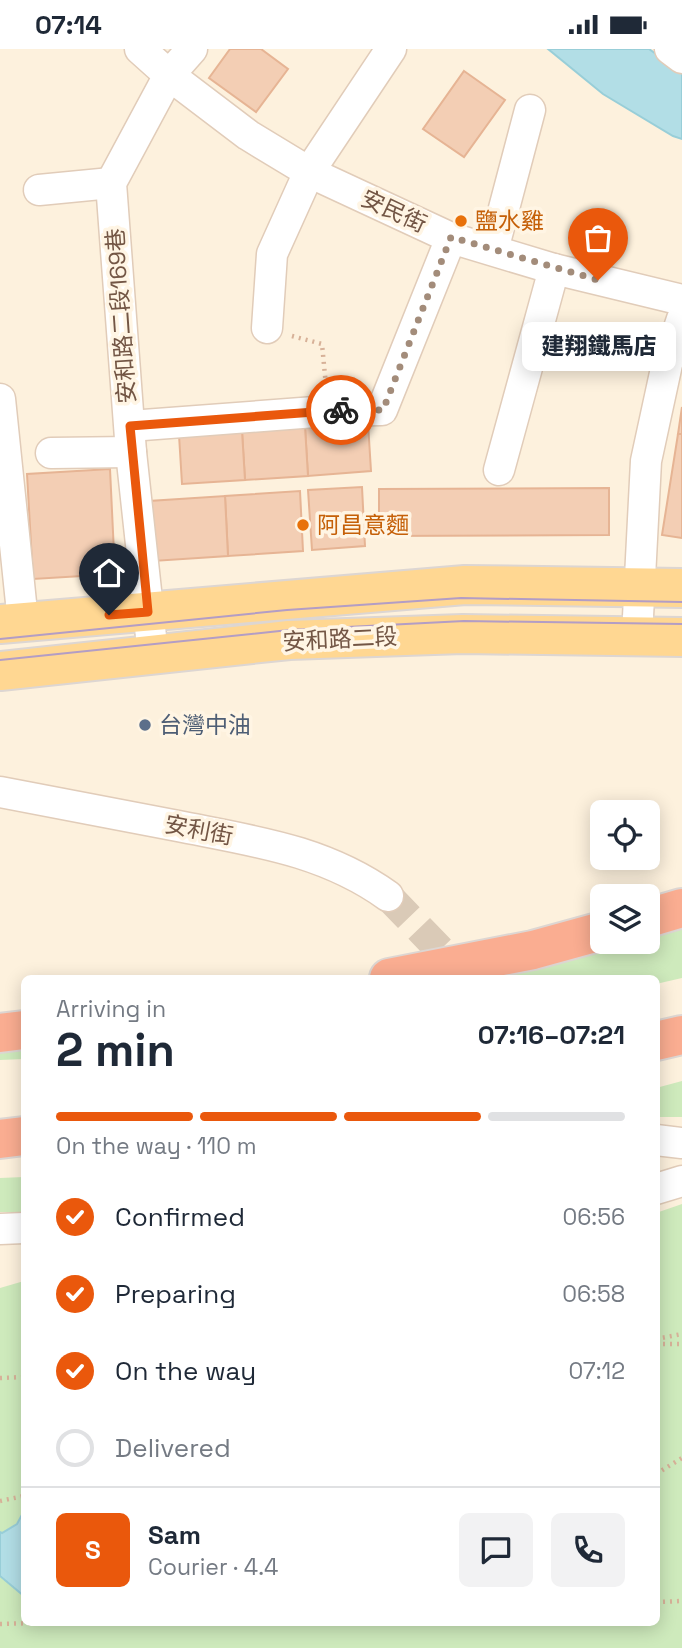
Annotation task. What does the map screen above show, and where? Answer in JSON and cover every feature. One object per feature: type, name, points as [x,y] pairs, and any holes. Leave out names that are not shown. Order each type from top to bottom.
[{"type":"highway","points":[[660,914],[682,908]]},
{"type":"highway","points":[[404,975],[533,950],[590,933]]},
{"type":"highway","points":[[0,1033],[21,1030]]},
{"type":"highway","points":[[660,1040],[682,1035]]},
{"type":"highway","points":[[0,1139],[21,1136]]},
{"type":"main road","name":"安和路二段","points":[[12,623],[465,585],[682,588]]},
{"type":"main road","name":"安和路二段","points":[[0,671],[289,640],[463,634],[682,637]]},
{"type":"street","name":"安民街","points":[[140,49],[169,75],[248,135],[309,172],[451,237],[554,269],[682,300]]},
{"type":"street","points":[[39,190],[111,183],[169,75],[192,49]]},
{"type":"street","points":[[267,328],[272,254],[309,172],[391,49]]},
{"type":"street","points":[[670,49],[682,58]]},
{"type":"street","points":[[493,250],[530,110]]},
{"type":"street","name":"安和路二段169巷","points":[[111,183],[130,439],[153,655]]},
{"type":"street","points":[[51,453],[328,411],[383,410],[451,237]]},
{"type":"street","points":[[499,470],[554,269]]},
{"type":"street","points":[[637,636],[646,461],[667,364],[682,319]]},
{"type":"street","points":[[0,399],[12,623]]},
{"type":"street","name":"安利街","points":[[0,792],[280,846],[328,861],[364,879],[388,896]]},
{"type":"street","points":[[660,1140],[682,1143]]},
{"type":"street","points":[[660,1187],[682,1181]]},
{"type":"street","points":[[0,1229],[21,1228]]},
{"type":"path","points":[[267,328],[322,344],[328,411]]},
{"type":"path","points":[[660,1338],[682,1334]]},
{"type":"path","points":[[660,1344],[682,1344]]},
{"type":"path","points":[[0,1378],[21,1377]]},
{"type":"path","points":[[660,1472],[682,1458]]},
{"type":"path","points":[[0,1501],[21,1497]]},
{"type":"path","points":[[660,1602],[682,1601]]},
{"type":"path","points":[[0,1625],[21,1624]]},
{"type":"green space","points":[[682,929],[682,978],[660,983],[660,975],[510,975],[590,954],[660,954],[660,935]]},
{"type":"green space","points":[[21,1050],[21,1059],[0,1060],[0,1053]]},
{"type":"green space","points":[[682,1081],[682,1117],[660,1117],[660,1087]]},
{"type":"green space","points":[[21,1177],[21,1212],[0,1212],[0,1178]]},
{"type":"green space","points":[[682,1204],[682,1648],[0,1648],[0,1288],[21,1282],[21,1626],[660,1626],[660,1212]]},
{"type":"water","points":[[548,49],[649,49],[659,56],[682,64],[682,139],[603,94]]},
{"type":"water","points":[[21,1517],[21,1594],[0,1576],[0,1532],[17,1524]]},
{"type":"building","points":[[230,49],[261,49],[288,69],[256,112],[209,78]]},
{"type":"building","points":[[464,71],[505,100],[464,157],[423,129]]},
{"type":"building","points":[[682,407],[682,434],[678,434]]},
{"type":"building","points":[[368,423],[371,471],[308,476],[305,427]]},
{"type":"building","points":[[305,427],[308,476],[245,480],[242,431]]},
{"type":"building","points":[[242,431],[245,480],[182,484],[179,435]]},
{"type":"building","points":[[678,434],[682,434],[682,538],[662,535]]},
{"type":"building","points":[[110,469],[115,574],[33,579],[27,474]]},
{"type":"building","points":[[362,487],[365,546],[312,550],[308,490]]},
{"type":"building","points":[[609,488],[609,535],[379,536],[379,489]]},
{"type":"building","points":[[300,491],[303,551],[228,556],[225,496]]},
{"type":"building","points":[[225,496],[228,556],[153,561],[149,501]]},
{"type":"tunnel","points":[[388,896],[464,975]]},
{"type":"tram line","points":[[0,639],[287,610],[461,598],[682,602]]},
{"type":"tram line","points":[[0,660],[289,630],[464,621],[682,624]]},
{"type":"way so far","points":[[341,410],[383,410],[451,237],[598,280]]},
{"type":"place","name":"鹽水雞","points":[[461,221]]},
{"type":"place","name":"建翔鐵馬店","points":[[598,280]]},
{"type":"place","name":"阿昌意麵","points":[[303,525]]},
{"type":"place","name":"台灣中油","points":[[145,725]]},
{"type":"route","points":[[109,615],[148,612],[130,426],[341,410]]}]
